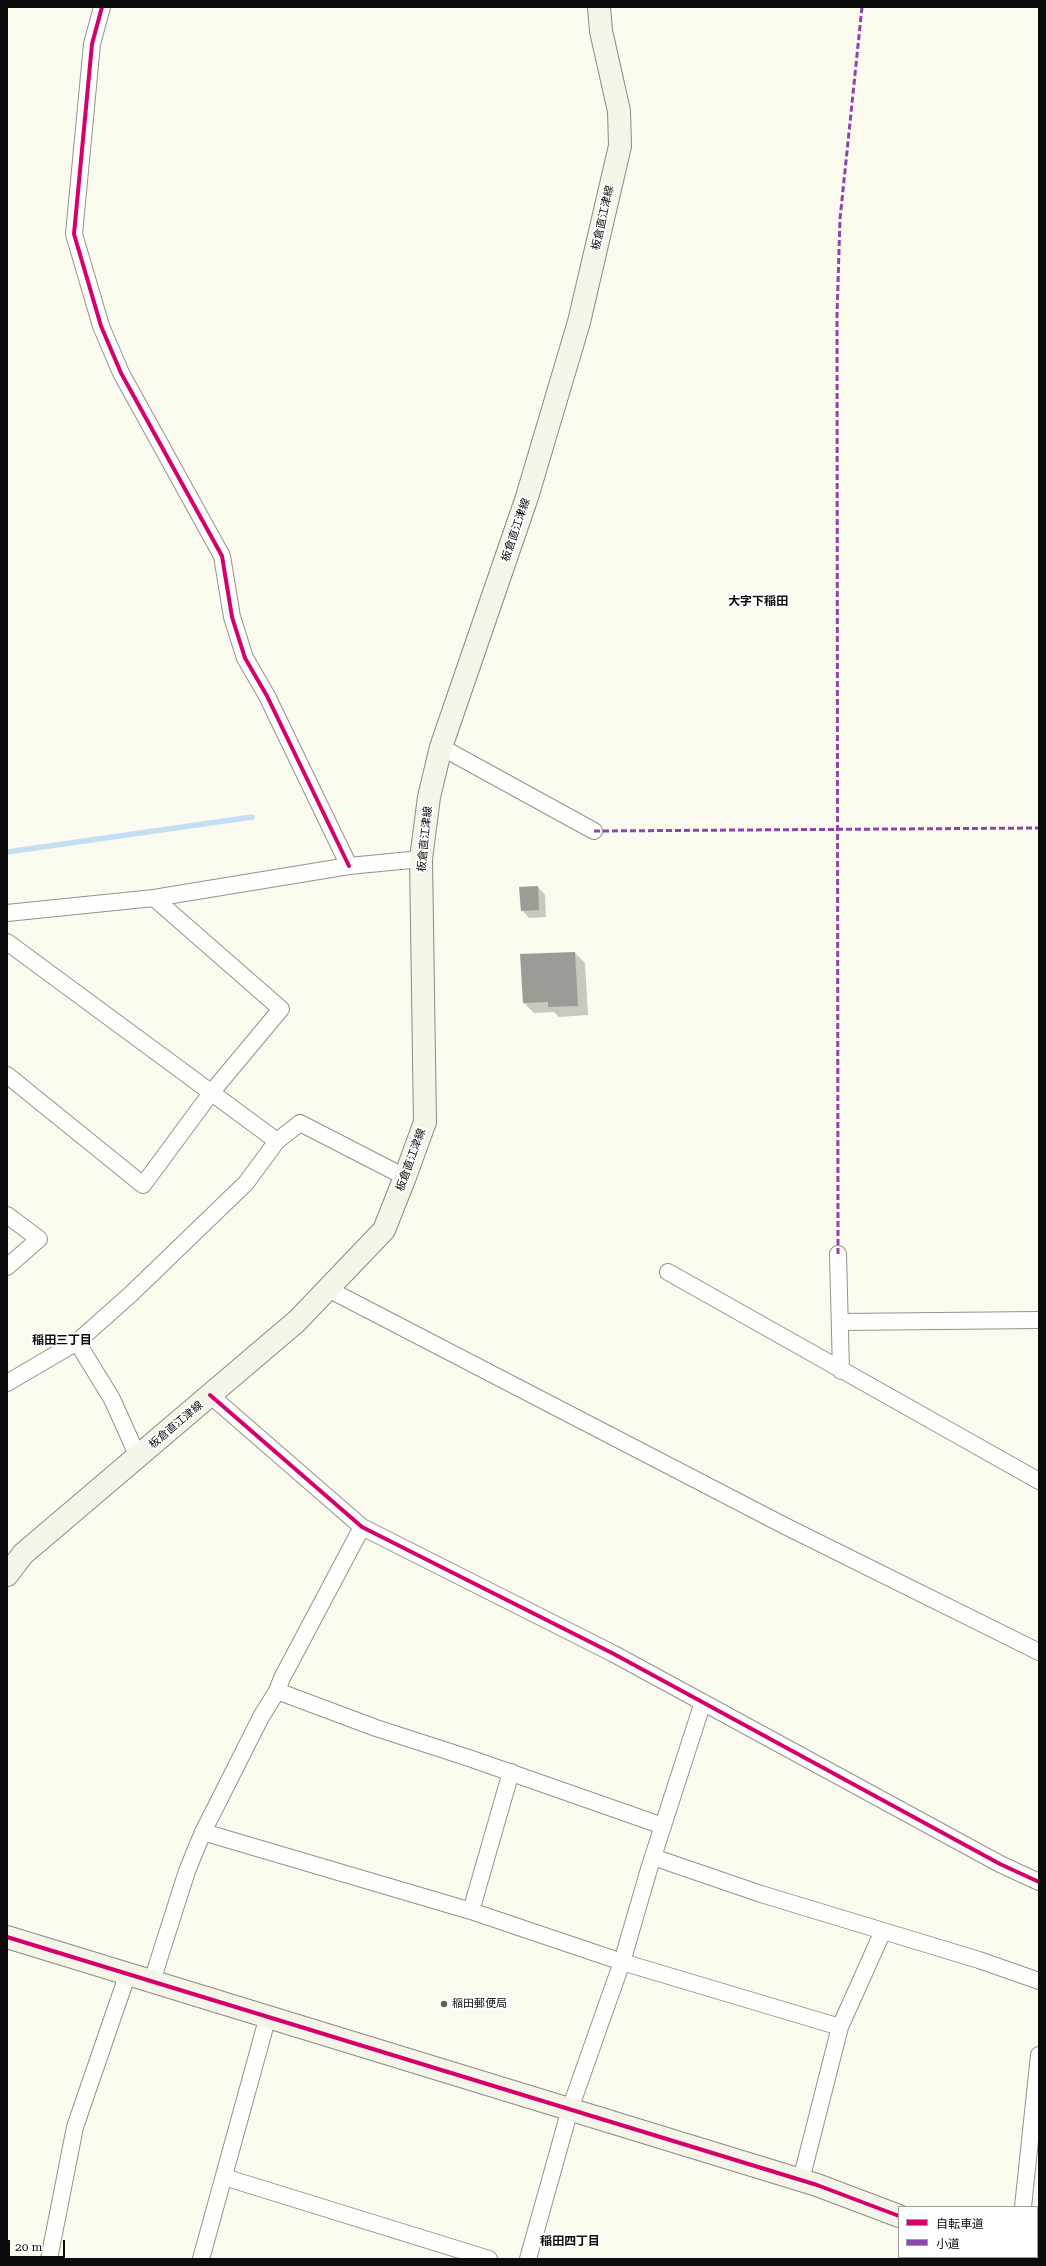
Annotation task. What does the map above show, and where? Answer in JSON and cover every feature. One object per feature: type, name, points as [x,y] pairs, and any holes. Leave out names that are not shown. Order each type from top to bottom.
[{"type":"main road","name":"板倉直江津線","points":[[7,1575],[24,1554],[297,1321],[384,1230],[405,1177],[425,1122],[420,859],[429,797],[441,747],[528,497],[579,322],[620,146],[619,111],[601,31],[599,7]]},
{"type":"main road","points":[[7,1937],[801,2180],[898,2216]]},
{"type":"main road","points":[[1011,2258],[1017,2259]]},
{"type":"street","points":[[102,7],[92,44],[74,234],[101,326],[121,373],[222,556],[232,618],[245,658],[267,696],[349,866]]},
{"type":"street","points":[[441,747],[594,831]]},
{"type":"street","points":[[7,914],[154,898],[349,866],[420,859]]},
{"type":"street","points":[[7,1075],[143,1184],[211,1093],[281,1009],[154,898]]},
{"type":"street","points":[[7,942],[277,1141]]},
{"type":"street","points":[[7,1383],[77,1342],[183,1246],[246,1183],[277,1141],[300,1123],[405,1177]]},
{"type":"street","points":[[7,1215],[39,1239],[7,1267]]},
{"type":"street","points":[[838,1254],[841,1371]]},
{"type":"street","points":[[668,1272],[841,1371],[1039,1481]]},
{"type":"street","points":[[328,1289],[785,1526],[1039,1652]]},
{"type":"street","points":[[840,1322],[1039,1320]]},
{"type":"street","points":[[77,1342],[112,1399],[138,1457]]},
{"type":"street","points":[[210,1395],[362,1527],[614,1654],[1000,1864],[1039,1882]]},
{"type":"street","points":[[152,1981],[187,1871],[203,1832],[261,1717],[277,1691],[282,1678],[362,1527]]},
{"type":"street","points":[[277,1691],[376,1728],[511,1772],[663,1826]]},
{"type":"street","points":[[528,2259],[570,2109],[622,1962],[653,1857],[704,1702]]},
{"type":"street","points":[[471,1911],[511,1772]]},
{"type":"street","points":[[203,1832],[471,1911],[622,1962],[840,2027]]},
{"type":"street","points":[[653,1857],[761,1894],[979,1960],[1039,1981]]},
{"type":"street","points":[[801,2180],[840,2027],[883,1931]]},
{"type":"street","points":[[49,2259],[75,2127],[128,1973]]},
{"type":"street","points":[[201,2259],[268,2016]]},
{"type":"street","points":[[1023,2206],[1039,2055]]},
{"type":"street","points":[[224,2177],[489,2259]]},
{"type":"building","points":[[538,886],[539,910],[521,911],[519,887]]},
{"type":"building","points":[[575,952],[578,1006],[548,1007],[548,1002],[523,1003],[520,954]]},
{"type":"waterway","points":[[7,852],[252,817]]},
{"type":"marked path","points":[[838,1254],[837,315],[840,219],[862,7]]},
{"type":"marked path","points":[[594,831],[1039,828]]},
{"type":"cycle path","points":[[102,7],[92,44],[74,234],[101,326],[121,373],[222,556],[232,617],[245,658],[267,696],[349,866]]},
{"type":"cycle path","points":[[210,1395],[362,1527],[614,1654],[1000,1864],[1039,1882]]},
{"type":"cycle path","points":[[7,1937],[817,2185],[898,2216]]},
{"type":"place","name":"稲田郵便局","points":[[444,2004]]},
{"type":"district","name":"大字下稲田","points":[[758,601]]},
{"type":"district","name":"稲田三丁目","points":[[62,1340]]},
{"type":"district","name":"稲田四丁目","points":[[570,2241]]}]
